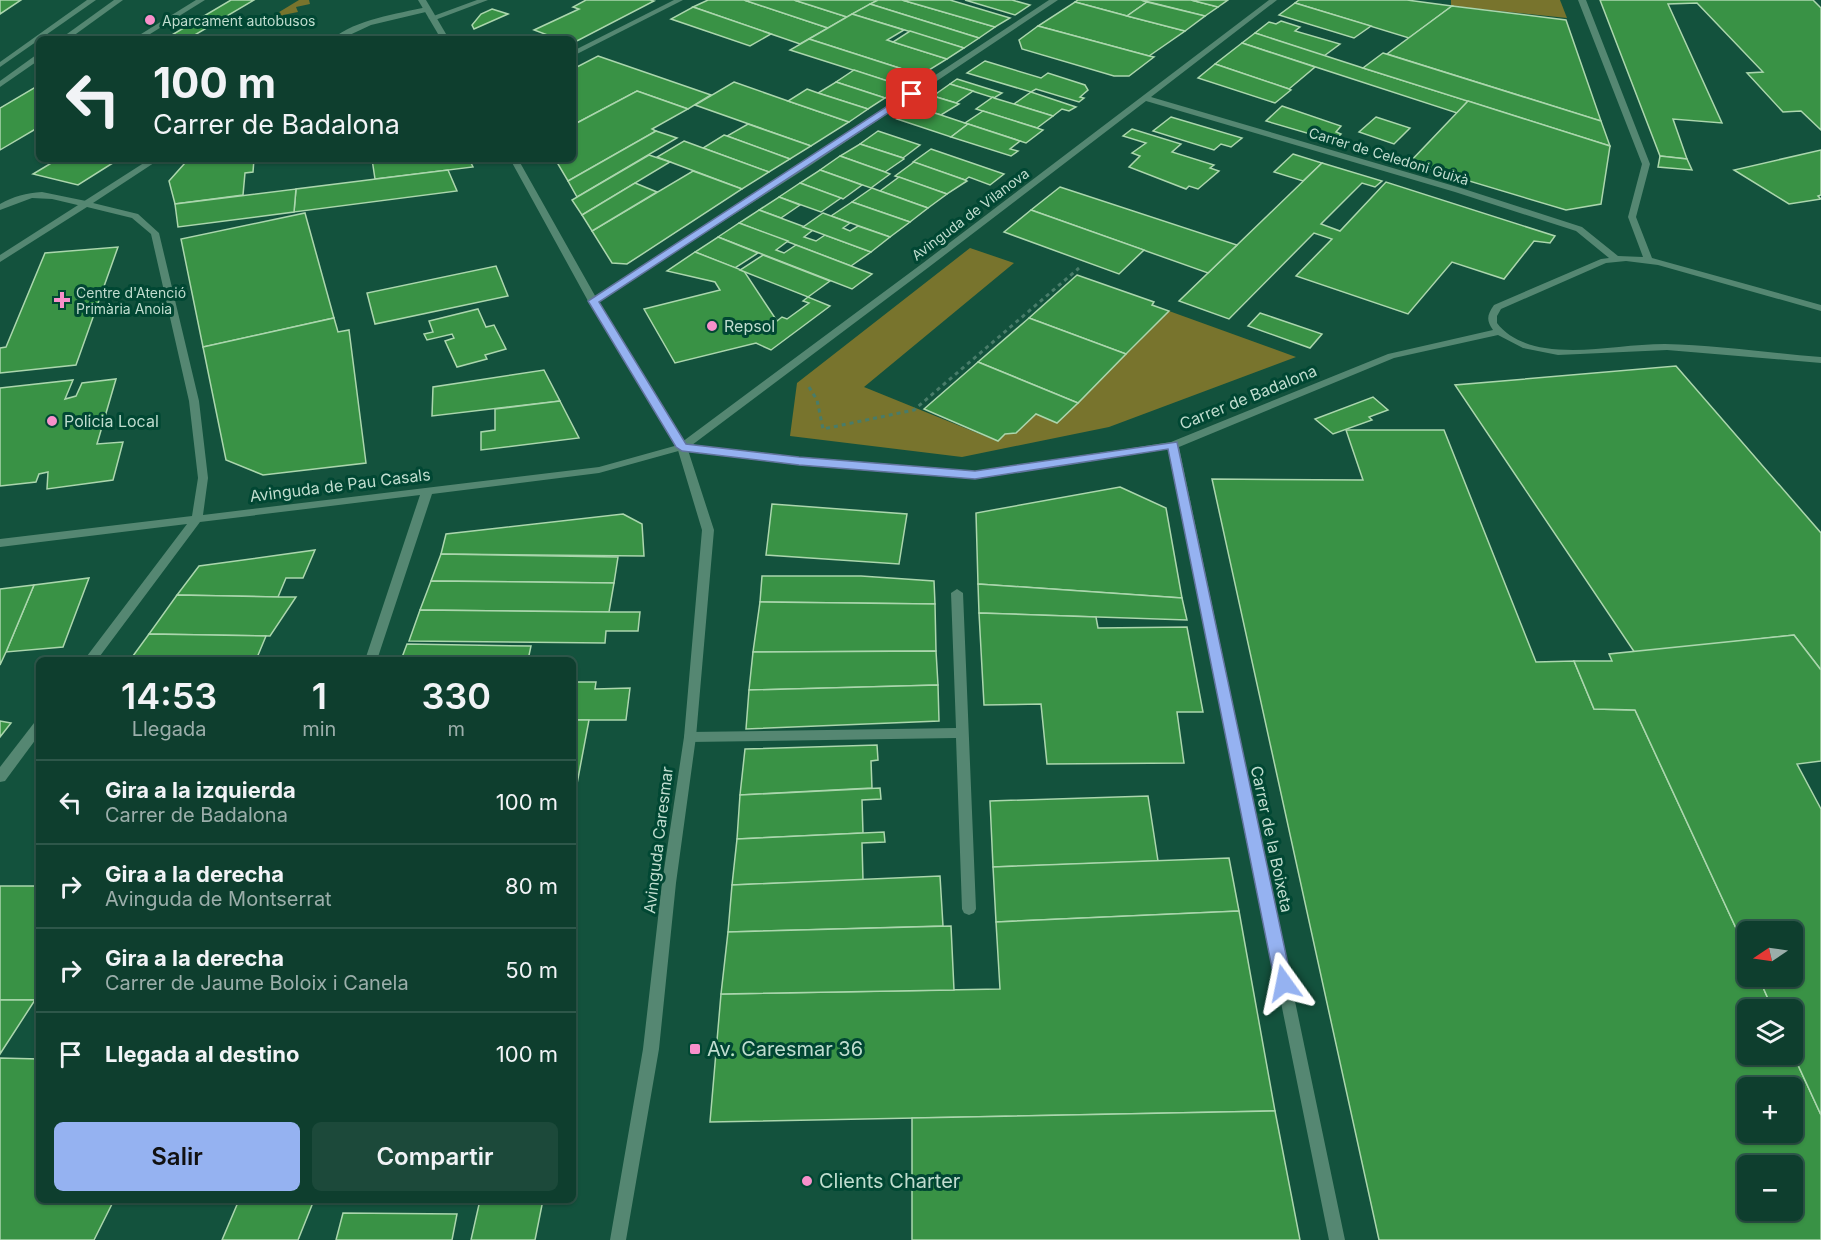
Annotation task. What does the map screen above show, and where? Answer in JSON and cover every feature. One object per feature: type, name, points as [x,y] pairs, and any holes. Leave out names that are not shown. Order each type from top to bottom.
[{"type":"street","points":[[41,36],[92,0]]},
{"type":"street","points":[[68,36],[119,0]]},
{"type":"street","points":[[142,36],[201,0]]},
{"type":"street","points":[[422,0],[443,36]]},
{"type":"street","points":[[432,18],[484,0]]},
{"type":"street","points":[[576,52],[679,0]]},
{"type":"street","points":[[593,301],[806,165],[1054,0]]},
{"type":"street","name":"Avinguda de Vilanova","points":[[682,447],[1273,0]]},
{"type":"street","points":[[1582,0],[1646,164],[1632,218],[1648,259]]},
{"type":"street","points":[[340,36],[349,30],[378,20],[427,9]]},
{"type":"street","points":[[0,65],[36,40]]},
{"type":"street","points":[[0,85],[36,59]]},
{"type":"street","points":[[0,71],[16,73],[36,68]]},
{"type":"street","name":"Carrer de Celedoni Guixà","points":[[1146,98],[1458,190],[1579,229],[1615,258]]},
{"type":"street","points":[[0,259],[151,162]]},
{"type":"street","name":"Avinguda Caresmar","points":[[516,162],[593,301],[682,447],[708,530],[690,737],[669,883],[651,1049],[618,1240]]},
{"type":"street","points":[[0,207],[18,196],[33,193],[135,216],[155,233],[194,401],[203,478],[197,519],[92,657]]},
{"type":"street","points":[[1821,308],[1648,259],[1615,258],[1497,307],[1492,312],[1492,318],[1499,332],[1522,346],[1545,351],[1665,347],[1821,360]]},
{"type":"street","name":"Carrer de Badalona","points":[[682,447],[799,461],[975,475],[1173,444],[1390,356],[1499,332]]},
{"type":"street","name":"Carrer de la Boixeta","points":[[1173,444],[1337,1240]]},
{"type":"street","name":"Avinguda de Pau Casals","points":[[0,543],[599,470],[682,447]]},
{"type":"street","points":[[372,657],[427,491]]},
{"type":"street","points":[[957,593],[969,909]]},
{"type":"street","points":[[0,777],[36,730]]},
{"type":"street","points":[[690,737],[962,733]]},
{"type":"path","points":[[782,372],[807,384],[817,400],[823,429],[914,410],[1079,268]]},
{"type":"shaded area","points":[[299,0],[309,0],[310,4],[296,7],[298,12],[283,15],[283,20],[271,23],[271,28],[251,29]]},
{"type":"shaded area","points":[[1451,0],[1560,0],[1567,18],[1451,6]]},
{"type":"shaded area","points":[[970,248],[1014,263],[864,387],[997,441],[1005,434],[1016,433],[1036,414],[1057,423],[1169,311],[1296,357],[1109,427],[962,457],[790,436],[797,383]]},
{"type":"building","points":[[0,0],[21,0],[0,14]]},
{"type":"building","points":[[231,0],[254,0],[193,36],[170,36]]},
{"type":"building","points":[[586,0],[654,1],[576,41],[576,36],[550,36],[534,30],[579,9],[573,7]]},
{"type":"building","points":[[708,0],[744,0],[828,28],[800,44],[693,7]]},
{"type":"building","points":[[744,0],[794,0],[847,17],[828,28]]},
{"type":"building","points":[[794,0],[878,0],[847,17]]},
{"type":"building","points":[[878,0],[902,0],[995,27],[979,38],[870,4]]},
{"type":"building","points":[[902,0],[950,0],[1010,18],[995,27]]},
{"type":"building","points":[[965,0],[1012,0],[1030,5],[1015,15]]},
{"type":"building","points":[[1078,0],[1141,0],[1147,2],[1127,16],[1075,2]]},
{"type":"building","points":[[1141,0],[1191,0],[1218,7],[1205,16]]},
{"type":"building","points":[[1191,0],[1228,0],[1218,7]]},
{"type":"building","points":[[1299,0],[1407,0],[1452,6],[1409,38],[1295,3]]},
{"type":"building","points":[[1600,0],[1813,0],[1821,8],[1821,130],[1801,111],[1783,112],[1747,73],[1763,72],[1697,3],[1668,4],[1722,123],[1673,119],[1687,159],[1660,156]]},
{"type":"building","points":[[1075,2],[1185,31],[1149,56],[1038,26]]},
{"type":"building","points":[[1147,2],[1205,16],[1185,31],[1127,16]]},
{"type":"building","points":[[1295,3],[1371,26],[1354,38],[1279,15]]},
{"type":"building","points":[[870,4],[979,38],[964,48],[852,14]]},
{"type":"building","points":[[1452,6],[1566,20],[1601,121],[1387,54]]},
{"type":"building","points":[[693,7],[771,34],[750,46],[671,19]]},
{"type":"building","points":[[492,9],[508,14],[474,29],[472,25],[481,14]]},
{"type":"building","points":[[852,14],[904,30],[887,40],[947,59],[921,75],[809,39]]},
{"type":"building","points":[[1281,21],[1300,27],[1295,31],[1340,44],[1324,56],[1255,33],[1269,22],[1276,24]]},
{"type":"building","points":[[1038,26],[1154,57],[1129,76],[1114,76],[1022,49],[1019,40]]},
{"type":"building","points":[[910,31],[964,48],[947,59],[893,42]]},
{"type":"building","points":[[1255,33],[1468,101],[1457,113],[1242,43]]},
{"type":"building","points":[[809,39],[921,75],[903,86],[790,50]]},
{"type":"building","points":[[1242,43],[1315,67],[1289,89],[1215,64]]},
{"type":"building","points":[[1383,53],[1601,121],[1610,146],[1363,68]]},
{"type":"building","points":[[598,56],[711,95],[688,109],[637,91],[576,123],[576,67]]},
{"type":"building","points":[[985,61],[1041,78],[1048,73],[1085,85],[1088,90],[1080,97],[1084,98],[1079,102],[1036,89],[1031,92],[967,73]]},
{"type":"building","points":[[1215,64],[1291,90],[1275,103],[1198,78]]},
{"type":"building","points":[[854,70],[903,86],[885,98],[836,82]]},
{"type":"building","points":[[957,79],[1002,93],[994,98],[950,84]]},
{"type":"building","points":[[734,82],[849,122],[811,146],[695,105]]},
{"type":"building","points":[[836,82],[885,98],[868,109],[818,93]]},
{"type":"building","points":[[950,84],[973,91],[956,103],[933,96]]},
{"type":"building","points":[[36,87],[36,129],[0,150],[0,108]]},
{"type":"building","points":[[807,89],[868,109],[849,122],[788,101]]},
{"type":"building","points":[[637,91],[688,109],[652,129],[656,131],[568,181],[557,162],[576,162],[576,123]]},
{"type":"building","points":[[1031,92],[1076,107],[1069,111],[1062,109],[1053,116],[1014,104]]},
{"type":"building","points":[[933,96],[959,104],[941,115],[915,107]]},
{"type":"building","points":[[993,97],[1053,116],[1037,128],[976,109]]},
{"type":"building","points":[[1468,101],[1610,146],[1601,204],[1566,210],[1409,163]]},
{"type":"building","points":[[1282,106],[1341,126],[1336,132],[1341,134],[1334,141],[1266,121]]},
{"type":"building","points":[[915,107],[968,124],[951,137],[897,119]]},
{"type":"building","points":[[983,111],[1043,130],[1026,143],[965,123]]},
{"type":"building","points":[[1171,117],[1242,138],[1231,147],[1221,144],[1214,150],[1153,131]]},
{"type":"building","points":[[1376,117],[1410,128],[1394,144],[1359,132]]},
{"type":"building","points":[[748,124],[811,146],[790,159],[727,136]]},
{"type":"building","points":[[968,124],[1020,141],[1010,149],[1018,151],[1011,156],[951,137]]},
{"type":"building","points":[[1132,129],[1181,144],[1172,152],[1214,165],[1210,168],[1219,171],[1198,189],[1189,186],[1186,189],[1129,167],[1140,156],[1132,153],[1146,143],[1123,136]]},
{"type":"building","points":[[656,131],[677,138],[577,197],[568,181]]},
{"type":"building","points":[[878,131],[920,145],[903,158],[860,144]]},
{"type":"building","points":[[724,135],[790,159],[769,172],[703,148]]},
{"type":"building","points":[[684,141],[769,172],[742,189],[657,157]]},
{"type":"building","points":[[860,144],[904,159],[885,172],[840,156]]},
{"type":"building","points":[[931,149],[1004,174],[990,185],[969,177],[965,180],[913,162]]},
{"type":"building","points":[[1821,150],[1821,195],[1818,196],[1821,199],[1789,204],[1734,170]]},
{"type":"building","points":[[1293,154],[1322,163],[1303,181],[1274,172]]},
{"type":"building","points":[[649,155],[670,162],[582,215],[572,200]]},
{"type":"building","points":[[840,156],[890,174],[871,188],[820,170]]},
{"type":"building","points":[[1660,156],[1687,159],[1692,170],[1658,167]]},
{"type":"building","points":[[53,162],[114,162],[78,185],[33,174]]},
{"type":"building","points":[[254,162],[253,172],[245,173],[243,195],[175,204],[169,181],[185,163]]},
{"type":"building","points":[[372,162],[470,162],[473,167],[375,179]]},
{"type":"building","points":[[914,162],[967,181],[947,194],[895,176]]},
{"type":"building","points":[[1322,163],[1382,181],[1375,187],[1362,183],[1321,224],[1340,231],[1386,182],[1555,236],[1550,243],[1534,241],[1504,279],[1452,262],[1408,314],[1296,276],[1332,239],[1314,233],[1229,319],[1179,301]]},
{"type":"building","points":[[448,170],[457,191],[294,212],[296,189]]},
{"type":"building","points":[[820,170],[862,185],[843,199],[800,183]]},
{"type":"building","points":[[693,171],[742,189],[627,264],[612,263],[592,231]]},
{"type":"building","points":[[899,177],[947,194],[928,208],[880,191]]},
{"type":"building","points":[[635,183],[657,192],[592,231],[582,215]]},
{"type":"building","points":[[800,183],[841,198],[821,212],[779,197]]},
{"type":"building","points":[[1060,187],[1237,245],[1208,273],[1031,210]]},
{"type":"building","points":[[872,188],[928,208],[910,222],[852,202]]},
{"type":"building","points":[[296,189],[294,212],[178,227],[175,204]]},
{"type":"building","points":[[779,197],[800,205],[781,218],[759,210]]},
{"type":"building","points":[[852,202],[910,222],[890,237],[831,216]]},
{"type":"building","points":[[759,210],[813,230],[804,237],[816,241],[825,235],[871,252],[851,266],[739,223]]},
{"type":"building","points":[[1031,210],[1144,250],[1119,274],[1004,232]]},
{"type":"building","points":[[305,213],[334,318],[203,347],[181,239]]},
{"type":"building","points":[[823,213],[850,223],[843,228],[850,231],[858,226],[890,237],[871,252],[803,227]]},
{"type":"building","points":[[739,223],[788,241],[776,250],[784,253],[796,245],[872,274],[852,289],[718,237]]},
{"type":"building","points":[[718,237],[758,253],[735,268],[695,252]]},
{"type":"building","name":"Centre d'Atenció Primària Anoia","points":[[118,247],[76,365],[0,373],[0,348],[6,347],[45,253]]},
{"type":"building","points":[[695,252],[744,271],[777,321],[782,317],[787,319],[809,303],[803,301],[808,297],[830,306],[771,350],[756,343],[675,363],[644,309],[720,290],[715,282],[667,271]]},
{"type":"building","points":[[763,255],[830,281],[808,297],[740,270]]},
{"type":"building","points":[[496,266],[508,296],[375,324],[367,293]]},
{"type":"building","points":[[1077,275],[1154,302],[1152,305],[1169,311],[1126,354],[1029,318]]},
{"type":"building","points":[[478,309],[486,327],[494,325],[506,349],[485,355],[487,359],[457,367],[445,341],[454,338],[452,334],[427,340],[424,334],[433,332],[429,321]]},
{"type":"building","points":[[1260,313],[1322,334],[1310,348],[1248,326]]},
{"type":"building","points":[[334,318],[338,332],[349,330],[366,463],[263,475],[226,460],[203,347]]},
{"type":"building","points":[[1029,318],[1126,354],[1078,403],[978,362]]},
{"type":"building","points":[[978,362],[1078,403],[1057,423],[1036,414],[1016,433],[1005,434],[998,441],[924,409]]},
{"type":"building","points":[[1676,366],[1821,533],[1821,670],[1794,635],[1635,653],[1455,385]]},
{"type":"building","points":[[544,370],[560,401],[432,416],[433,387]]},
{"type":"building","name":"Policia Local","points":[[116,379],[97,444],[123,442],[113,480],[47,489],[48,472],[39,474],[36,482],[0,486],[0,388],[73,380],[65,399],[76,396],[82,383]]},
{"type":"building","points":[[1373,397],[1388,410],[1369,417],[1372,420],[1333,434],[1315,419]]},
{"type":"building","points":[[560,401],[579,438],[481,450],[481,432],[495,430],[495,409]]},
{"type":"building","points":[[1346,430],[1444,430],[1536,662],[1574,661],[1594,709],[1635,710],[1737,930],[1737,987],[1763,987],[1768,999],[1737,999],[1737,1065],[1798,1065],[1821,1115],[1821,1240],[1379,1240],[1212,479],[1363,480]]},
{"type":"building","points":[[1120,487],[1166,508],[1182,598],[978,584],[976,513]]},
{"type":"building","points":[[772,504],[907,514],[899,564],[766,555]]},
{"type":"building","points":[[623,514],[642,524],[644,556],[441,554],[446,534]]},
{"type":"building","points":[[315,550],[303,578],[286,578],[278,597],[177,595],[199,566]]},
{"type":"building","points":[[441,554],[618,557],[614,583],[431,581]]},
{"type":"building","points":[[762,576],[861,576],[934,581],[935,604],[760,602]]},
{"type":"building","points":[[89,578],[63,647],[6,652],[34,585]]},
{"type":"building","points":[[431,581],[614,583],[609,612],[420,610]]},
{"type":"building","points":[[978,584],[1182,598],[1187,620],[979,613]]},
{"type":"building","points":[[34,585],[6,652],[0,665],[0,589]]},
{"type":"building","points":[[177,595],[296,597],[270,636],[149,634]]},
{"type":"building","points":[[760,602],[935,604],[936,651],[753,652]]},
{"type":"building","points":[[420,610],[640,612],[638,631],[606,631],[605,643],[409,641]]},
{"type":"building","points":[[979,613],[1096,617],[1098,628],[1187,627],[1203,712],[1177,712],[1184,763],[1047,764],[1041,704],[984,705]]},
{"type":"building","points":[[149,634],[266,636],[257,657],[132,657]]},
{"type":"building","points":[[1794,635],[1821,670],[1821,761],[1797,764],[1821,809],[1821,1115],[1798,1065],[1803,1065],[1803,999],[1768,999],[1763,987],[1803,987],[1803,921],[1737,921],[1737,930],[1635,710],[1594,709],[1574,661],[1612,661],[1609,654]]},
{"type":"building","points":[[407,644],[531,646],[529,657],[402,657]]},
{"type":"building","points":[[936,651],[938,685],[749,690],[753,652]]},
{"type":"building","points":[[576,682],[596,682],[595,689],[630,688],[626,720],[576,720]]},
{"type":"building","points":[[938,685],[939,721],[746,729],[749,690]]},
{"type":"building","points":[[576,720],[589,720],[576,789]]},
{"type":"building","points":[[0,721],[11,723],[0,737]]},
{"type":"building","points":[[877,745],[878,760],[871,761],[872,788],[740,795],[745,749]]},
{"type":"building","points":[[880,788],[881,799],[862,800],[863,833],[737,839],[740,795]]},
{"type":"building","points":[[1148,796],[1158,861],[993,867],[990,801]]},
{"type":"building","points":[[884,832],[885,842],[862,843],[863,880],[732,885],[737,839]]},
{"type":"building","points":[[1229,858],[1239,911],[996,922],[993,867]]},
{"type":"building","points":[[940,876],[943,926],[728,932],[732,885]]},
{"type":"building","points":[[0,886],[36,886],[36,1000],[0,1000]]},
{"type":"building","points":[[1239,911],[1275,1111],[710,1122],[721,994],[1000,989],[996,922]]},
{"type":"building","points":[[951,926],[954,990],[721,994],[728,932]]},
{"type":"building","points":[[0,1000],[35,1000],[0,1054]]},
{"type":"building","points":[[0,1058],[36,1059],[36,1203],[112,1203],[94,1240],[0,1240]]},
{"type":"building","points":[[1275,1111],[1300,1240],[912,1240],[912,1118]]},
{"type":"building","points":[[238,1203],[313,1203],[298,1240],[222,1240]]},
{"type":"building","points":[[479,1203],[542,1203],[535,1240],[471,1240]]},
{"type":"building","points":[[343,1213],[457,1214],[452,1240],[336,1240]]},
{"type":"place","name":"Aparcament autobusos","points":[[150,20]]},
{"type":"place","name":"Centre d'Atenció Primària Anoia","points":[[62,300]]},
{"type":"place","name":"Repsol","points":[[712,326]]},
{"type":"place","name":"Policia Local","points":[[52,421]]},
{"type":"place","name":"Av. Caresmar 36","points":[[695,1049]]},
{"type":"place","name":"Clients Charter","points":[[807,1181]]},
{"type":"route","points":[[912,94],[806,165],[593,301],[682,447],[799,461],[975,475],[1173,444],[1284,983]]}]
